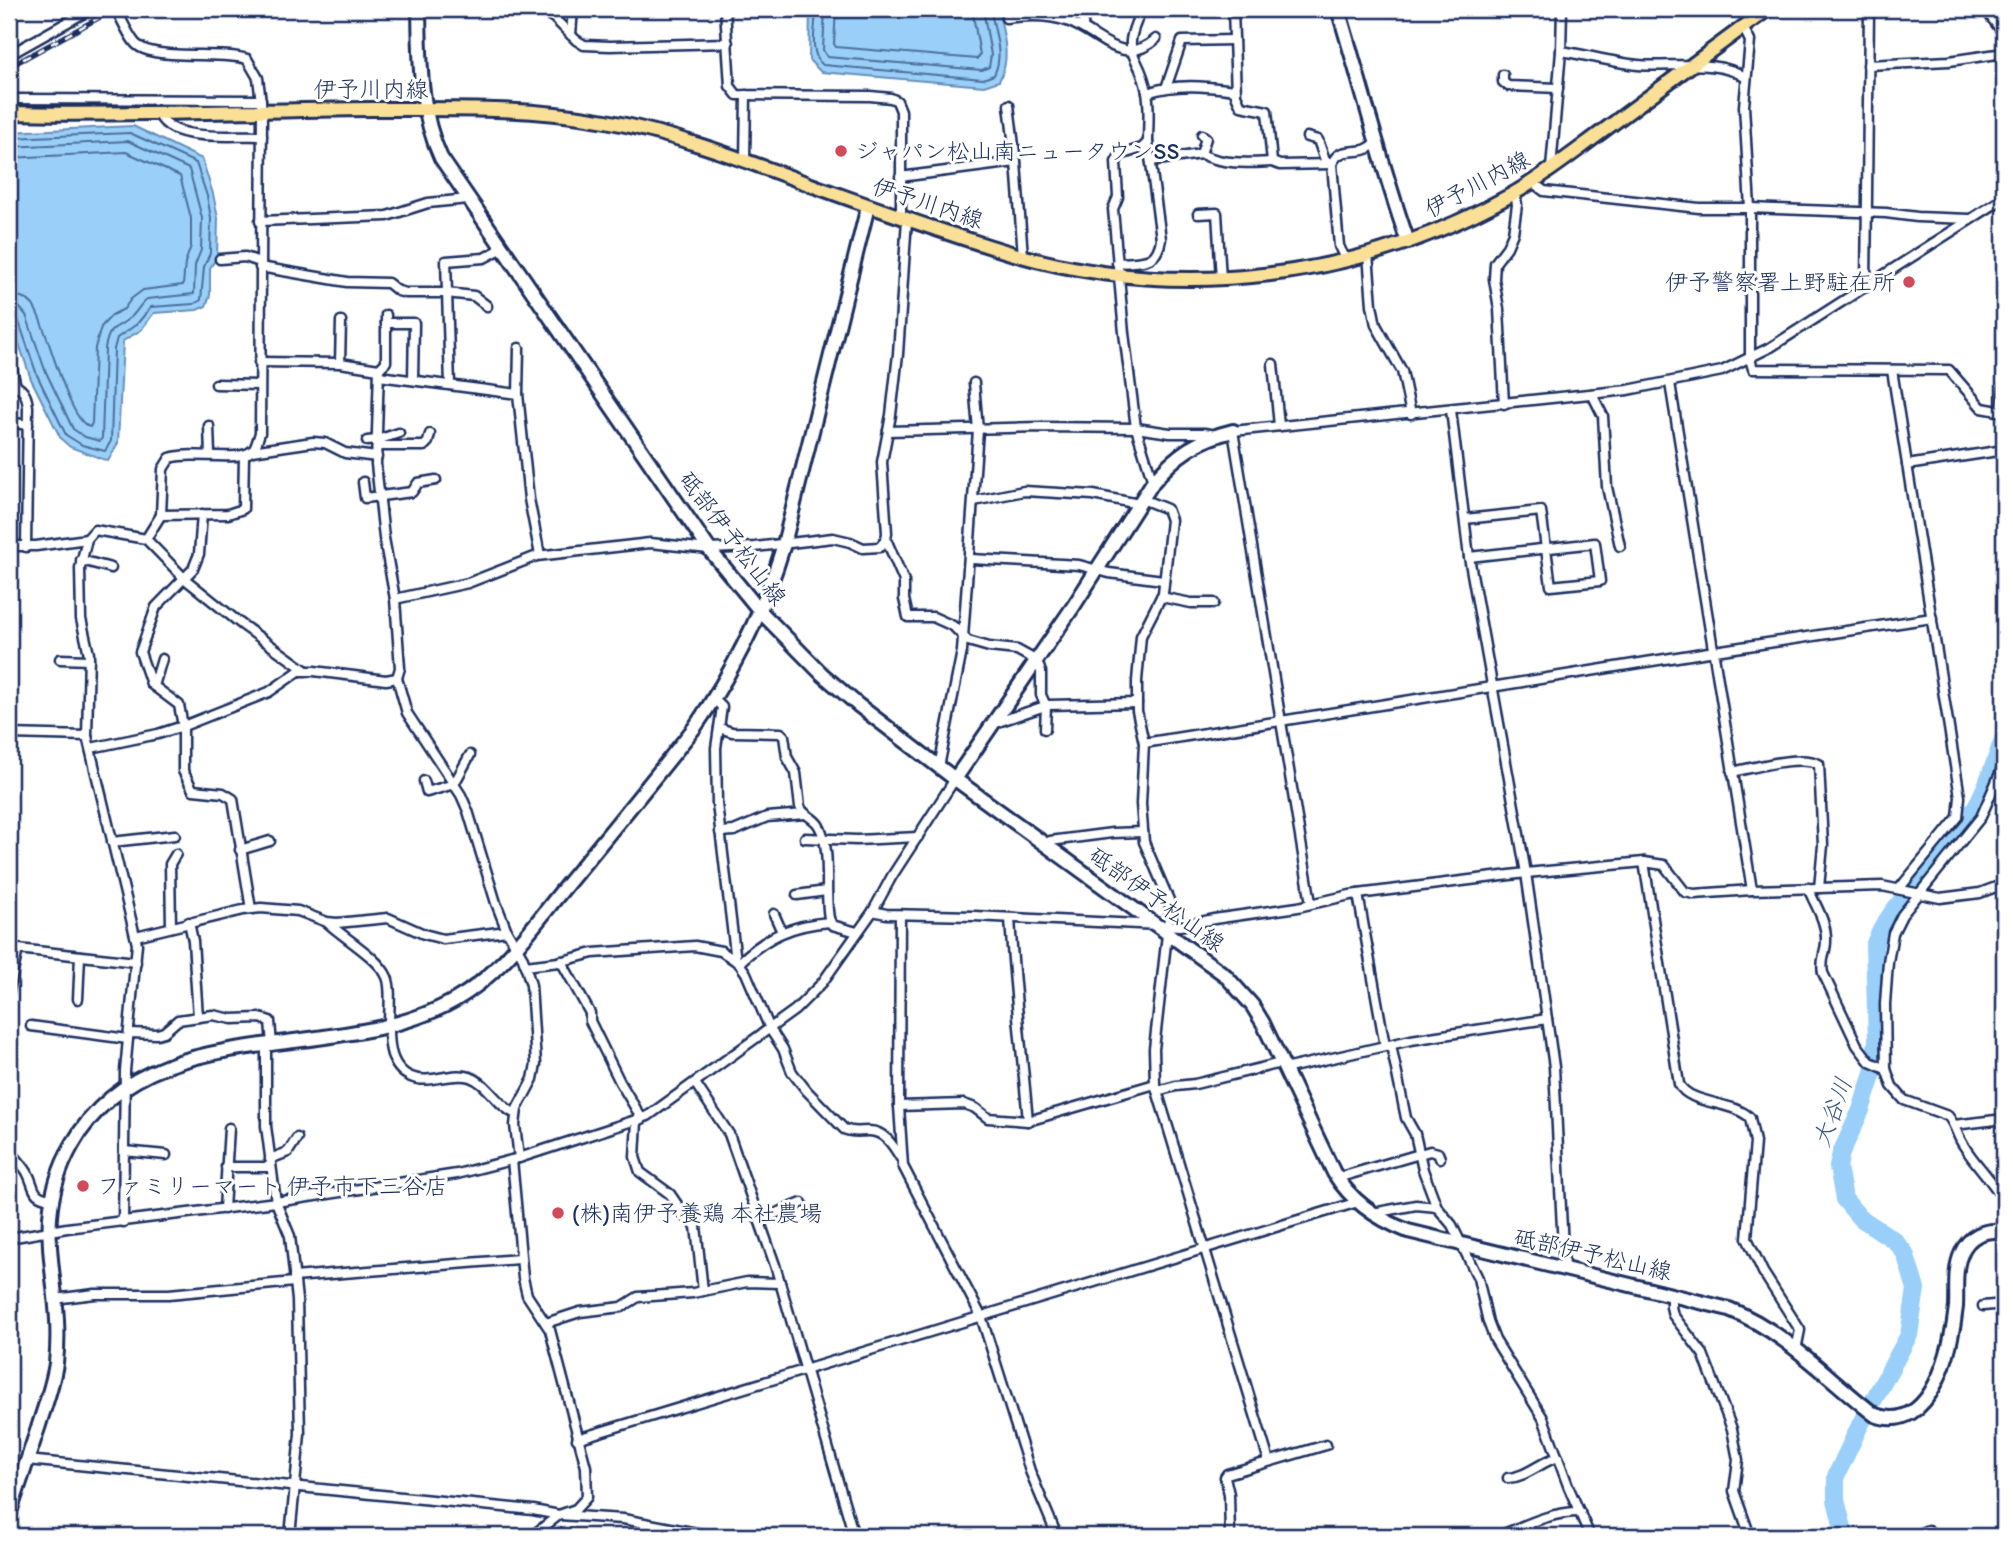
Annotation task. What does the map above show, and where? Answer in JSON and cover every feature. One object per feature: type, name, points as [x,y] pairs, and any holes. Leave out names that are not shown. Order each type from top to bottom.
[{"type":"main road","name":"伊予川内線","points":[[9,113],[158,112],[262,105],[510,111],[577,116],[664,134],[745,160],[868,206],[1023,256],[1087,271],[1118,269],[1170,280],[1221,279],[1267,276],[1346,261],[1408,242],[1468,218],[1551,168],[1765,10]]},
{"type":"street","points":[[9,55],[91,9]]},
{"type":"street","points":[[116,9],[136,44],[146,50],[171,54],[232,55],[247,60],[258,78],[262,105],[258,362],[260,433],[256,447],[248,453],[243,509],[228,514],[161,515]]},
{"type":"street","name":"砥部伊予松山線","points":[[419,9],[424,109],[433,142],[441,158],[709,548],[760,611],[822,674],[858,705],[955,779],[1164,927],[1226,975],[1241,991],[1263,1023],[1337,1178],[1358,1202],[1408,1231],[1462,1246],[1715,1304],[1741,1314],[1772,1331],[1875,1415],[1893,1419],[1909,1415],[1928,1398],[1948,1348],[1956,1306],[1957,1266],[1963,1249],[1982,1232],[2004,1232]]},
{"type":"street","points":[[539,9],[554,18],[584,44],[595,46],[728,43]]},
{"type":"street","points":[[572,35],[573,9]]},
{"type":"street","points":[[725,9],[730,86],[737,95],[891,98],[897,101],[901,111],[900,177],[904,218],[898,354],[881,469],[886,539],[904,581],[908,617],[939,619],[953,626],[963,637],[989,647],[1017,650],[1037,661],[1041,672],[1041,695],[1046,706],[1045,729]]},
{"type":"street","points":[[1083,27],[1084,9]]},
{"type":"street","points":[[1118,269],[1150,259],[1157,254],[1161,239],[1148,142],[1147,93],[1130,50],[1131,36],[1142,9]]},
{"type":"street","points":[[1249,9],[1230,9],[1237,101],[1241,106],[1268,111],[1272,162]]},
{"type":"street","points":[[1338,9],[1376,144],[1408,242]]},
{"type":"street","points":[[1551,168],[1562,9]]},
{"type":"street","points":[[1866,287],[1869,9]]},
{"type":"street","points":[[1985,9],[2004,34]]},
{"type":"street","points":[[1006,18],[1045,16],[1083,27],[1117,50],[1130,50],[1149,44],[1156,38]]},
{"type":"street","points":[[1743,27],[1750,40],[1744,106],[1750,208],[1750,359],[1754,369],[1948,370],[1982,408],[2003,412],[2004,386]]},
{"type":"street","points":[[1166,88],[1182,41],[1234,40]]},
{"type":"street","points":[[1561,51],[1638,65],[1734,70],[1746,78]]},
{"type":"street","points":[[1868,65],[1949,61],[2004,53]]},
{"type":"street","points":[[1503,75],[1503,82],[1508,86],[1558,88]]},
{"type":"street","points":[[1147,93],[1166,88],[1236,90]]},
{"type":"street","points":[[745,160],[746,95]]},
{"type":"street","points":[[9,99],[262,105]]},
{"type":"street","points":[[1009,105],[1023,256]]},
{"type":"street","points":[[158,112],[161,122],[192,135],[262,136]]},
{"type":"street","points":[[1201,153],[1206,141],[1202,135]]},
{"type":"street","points":[[1307,137],[1318,139],[1325,159],[1332,164]]},
{"type":"street","points":[[1148,142],[1142,148],[1120,155],[1116,162],[1118,197],[1113,209],[1136,428],[1153,482]]},
{"type":"street","points":[[1346,261],[1339,246],[1332,164],[1338,154],[1363,150],[1376,144]]},
{"type":"street","points":[[1151,161],[1201,153],[1215,160],[1231,162],[1332,164]]},
{"type":"street","points":[[900,177],[1016,162]]},
{"type":"street","points":[[1531,181],[1544,191],[1699,208],[1969,219]]},
{"type":"street","points":[[1504,404],[1499,309],[1494,279],[1495,263],[1513,233],[1517,205],[1515,192]]},
{"type":"street","points":[[9,1238],[276,1202],[457,1174],[640,1120],[664,1106],[795,1010],[822,984],[873,911],[892,876],[955,779],[1037,661],[1140,501],[1166,466],[1189,447],[1233,431],[1592,394],[1670,383],[1722,371],[1750,359],[2004,198]]},
{"type":"street","points":[[260,221],[387,216],[428,203],[468,199]]},
{"type":"street","points":[[9,1515],[56,1364],[57,1325],[48,1231],[51,1199],[73,1143],[100,1107],[125,1087],[156,1069],[186,1059],[387,1026],[424,1016],[483,981],[516,947],[675,752],[714,699],[740,656],[773,581],[784,544],[868,206]]},
{"type":"street","points":[[1199,214],[1217,214],[1221,279]]},
{"type":"street","points":[[450,385],[446,261],[484,258],[501,248]]},
{"type":"street","points":[[1368,254],[1376,325],[1402,371],[1411,414]]},
{"type":"street","points":[[220,259],[245,257],[260,265],[347,282],[388,284],[406,293],[474,296],[487,306]]},
{"type":"street","points":[[413,380],[414,323],[386,319],[386,362],[379,373],[377,457],[384,538],[396,599],[400,668],[397,678],[412,724],[454,784],[468,811],[496,903],[525,966],[533,999],[536,1064],[533,1079],[516,1114],[519,1259],[527,1295],[546,1323],[586,1467],[587,1497],[576,1509],[559,1515],[532,1536]]},
{"type":"street","points":[[340,363],[341,321]]},
{"type":"street","points":[[519,348],[518,394],[528,499],[540,555]]},
{"type":"street","points":[[9,357],[12,386],[26,394],[27,401],[26,547]]},
{"type":"street","points":[[258,362],[340,363],[413,380],[518,394]]},
{"type":"street","points":[[1273,365],[1279,426]]},
{"type":"street","points":[[1892,370],[1961,796],[1958,817],[1899,889]]},
{"type":"street","points":[[939,766],[953,705],[971,559],[978,430],[974,383]]},
{"type":"street","points":[[1670,383],[1752,890]]},
{"type":"street","points":[[216,384],[259,385]]},
{"type":"street","points":[[1592,394],[1603,415],[1606,487],[1620,546]]},
{"type":"street","points":[[1451,410],[1469,557],[1526,873],[1554,1068],[1564,1269]]},
{"type":"street","points":[[9,422],[28,425]]},
{"type":"street","points":[[209,426],[210,455]]},
{"type":"street","points":[[888,432],[1041,427],[1136,428],[1216,435]]},
{"type":"street","points":[[1233,431],[1311,903]]},
{"type":"street","points":[[377,443],[399,433]]},
{"type":"street","points":[[367,441],[424,446],[430,434]]},
{"type":"street","points":[[146,539],[161,515],[163,469],[166,463],[176,456],[248,453],[313,442],[324,443],[345,453],[377,457]]},
{"type":"street","points":[[1908,466],[2004,450]]},
{"type":"street","points":[[363,482],[365,498],[412,492],[418,482],[436,480]]},
{"type":"street","points":[[974,501],[1024,491],[1093,495],[1161,505],[1170,514],[1161,597],[1141,636],[1137,681],[1137,703],[1144,743],[1143,832],[1147,852],[1169,900],[1164,927],[1154,1049],[1156,1087],[1269,1461]]},
{"type":"street","points":[[1465,519],[1541,511],[1546,548],[1552,586],[1600,581],[1595,543],[1546,548],[1469,557]]},
{"type":"street","points":[[202,514],[199,554],[185,579],[156,607],[141,649],[149,681],[179,705],[183,726],[183,765],[189,785],[193,790],[223,793],[233,799],[251,909]]},
{"type":"street","points":[[123,1222],[125,1087],[136,936],[88,736],[89,660],[81,619],[81,560],[87,539],[94,530],[146,539],[185,579],[305,670]]},
{"type":"street","points":[[396,599],[468,583],[540,555],[650,543],[709,548],[833,538],[869,549],[880,547],[886,539]]},
{"type":"street","points":[[9,546],[26,547],[87,539]]},
{"type":"street","points":[[971,559],[1079,565],[1163,580]]},
{"type":"street","points":[[81,560],[111,568]]},
{"type":"street","points":[[1161,597],[1191,603],[1214,603]]},
{"type":"street","points":[[1144,743],[1932,618]]},
{"type":"street","points":[[60,659],[89,660]]},
{"type":"street","points":[[154,686],[162,659]]},
{"type":"street","points":[[91,748],[183,726],[269,692],[299,671],[386,680],[397,678]]},
{"type":"street","points":[[714,699],[722,707],[716,773],[720,832],[737,962]]},
{"type":"street","points":[[995,723],[1046,706],[1137,703]]},
{"type":"street","points":[[719,728],[732,732],[781,733],[784,736],[787,757],[796,772],[800,807],[819,826],[824,839],[830,922],[843,929],[858,932]]},
{"type":"street","points":[[9,734],[88,736]]},
{"type":"street","points":[[424,781],[427,792],[454,784],[470,755]]},
{"type":"street","points":[[1732,772],[1787,762],[1814,761],[1819,764],[1823,845],[1819,888]]},
{"type":"street","points":[[1879,1066],[1893,933],[1902,915],[1981,817],[2004,764]]},
{"type":"street","points":[[720,832],[734,831],[767,817],[805,814]]},
{"type":"street","points":[[1047,845],[1050,841],[1143,832]]},
{"type":"street","points":[[112,842],[175,835]]},
{"type":"street","points":[[805,838],[858,840],[918,837]]},
{"type":"street","points":[[240,850],[270,841]]},
{"type":"street","points":[[172,927],[170,864],[176,855]]},
{"type":"street","points":[[1644,862],[1679,1084],[1685,1093],[1741,1111],[1750,1118],[1755,1142],[1746,1238],[1763,1272],[1800,1330],[1796,1350]]},
{"type":"street","points":[[873,911],[900,915],[1164,927],[1190,925],[1358,894],[1526,873],[1644,862],[1664,865],[1679,886],[1694,894],[1882,886],[1940,898],[1980,893],[2004,884]]},
{"type":"street","points":[[1808,888],[1826,931],[1821,965],[1857,1045],[1879,1066],[1904,1100],[1943,1113],[1954,1125],[1962,1144],[1998,1189],[2004,1202]]},
{"type":"street","points":[[797,895],[827,891]]},
{"type":"street","points":[[1358,894],[1388,1045],[1406,1118],[1415,1134],[1437,1207],[1452,1225],[1478,1278],[1495,1340],[1543,1418],[1590,1536]]},
{"type":"street","points":[[136,936],[251,909],[298,911],[327,922],[374,961],[387,976],[387,1026],[397,1065],[406,1074],[417,1079],[460,1076],[472,1078],[507,1110],[516,1114]]},
{"type":"street","points":[[774,914],[782,932]]},
{"type":"street","points":[[900,915],[901,1159]]},
{"type":"street","points":[[327,922],[388,918],[424,934],[443,939],[507,931]]},
{"type":"street","points":[[1010,918],[1014,996],[1021,1031],[1028,1121]]},
{"type":"street","points":[[189,922],[198,1017]]},
{"type":"street","points":[[737,962],[754,948],[782,932],[801,925],[830,922]]},
{"type":"street","points":[[525,966],[593,953],[695,946],[721,951],[737,962],[746,973],[770,1028],[800,1083],[845,1129],[851,1132],[877,1132],[885,1137],[901,1159],[981,1317],[1030,1471],[1057,1536]]},
{"type":"street","points":[[9,991],[13,949],[136,962]]},
{"type":"street","points":[[79,999],[80,956]]},
{"type":"street","points":[[561,961],[590,1013],[590,1021],[640,1120],[635,1157],[640,1172],[670,1194],[685,1216],[696,1226],[703,1292]]},
{"type":"street","points":[[31,1026],[129,1036],[157,1034],[164,1032],[178,1020],[198,1017],[267,1018],[270,1021],[267,1126],[276,1202],[290,1236],[300,1372],[300,1434],[290,1536]]},
{"type":"street","points":[[899,1106],[964,1104],[988,1118],[1028,1121],[1156,1087],[1195,1084],[1388,1045],[1547,1019]]},
{"type":"street","points":[[695,1083],[729,1134],[780,1283],[854,1536]]},
{"type":"street","points":[[1954,1125],[2004,1119]]},
{"type":"street","points":[[224,1209],[229,1128]]},
{"type":"street","points":[[226,1167],[271,1163],[288,1152],[297,1138]]},
{"type":"street","points":[[9,1150],[27,1172],[38,1197],[51,1199]]},
{"type":"street","points":[[124,1151],[166,1155]]},
{"type":"street","points":[[1337,1178],[1434,1151],[1440,1158]]},
{"type":"street","points":[[577,1439],[1358,1202]]},
{"type":"street","points":[[759,1220],[802,1203]]},
{"type":"street","points":[[1373,1213],[1416,1205],[1437,1207]]},
{"type":"street","points":[[54,1299],[95,1294],[169,1294],[519,1259]]},
{"type":"street","points":[[546,1323],[580,1312],[622,1307],[638,1297],[703,1292],[747,1282],[780,1283]]},
{"type":"street","points":[[1671,1294],[1673,1315],[1703,1354],[1732,1429],[1738,1460],[1734,1491],[1749,1536]]},
{"type":"street","points":[[1983,1306],[2004,1304]]},
{"type":"street","points":[[1230,1536],[1229,1494],[1225,1477],[1231,1472],[1326,1445]]},
{"type":"street","points":[[1508,1478],[1518,1477],[1545,1461],[1558,1457]]},
{"type":"street","points":[[27,1460],[533,1510],[559,1515],[624,1519],[713,1536]]},
{"type":"street","points":[[1499,1536],[1562,1512],[1580,1512]]},
{"type":"street","points":[[1914,1536],[1928,1530],[1936,1536]]},
{"type":"water","points":[[810,9],[998,9],[1006,54],[1003,72],[999,81],[984,86],[821,72],[809,60]]},
{"type":"water","points":[[133,126],[202,159],[218,218],[217,257],[210,268],[210,295],[206,306],[197,310],[154,313],[141,330],[123,341],[118,443],[108,461],[70,447],[61,439],[31,379],[9,314],[9,132]]},
{"type":"waterway","name":"大谷川","points":[[1996,9],[2004,19]]},
{"type":"waterway","name":"大谷川","points":[[1845,1536],[1836,1500],[1836,1476],[1860,1425],[1909,1335],[1916,1289],[1905,1253],[1894,1240],[1859,1217],[1844,1199],[1838,1167],[1873,1073],[1877,1041],[1874,946],[1894,911],[1946,849],[1976,807],[2004,737]]},
{"type":"railway","points":[[9,67],[115,9]]},
{"type":"place","name":"ジャパン松山南ニュータウンSS","points":[[841,151]]},
{"type":"place","name":"伊予警察署上野駐在所","points":[[1909,282]]},
{"type":"place","name":"ファミリーマート 伊予市下三谷店","points":[[83,1186]]},
{"type":"place","name":"(株)南伊予養鶏 本社農場","points":[[558,1213]]}]
